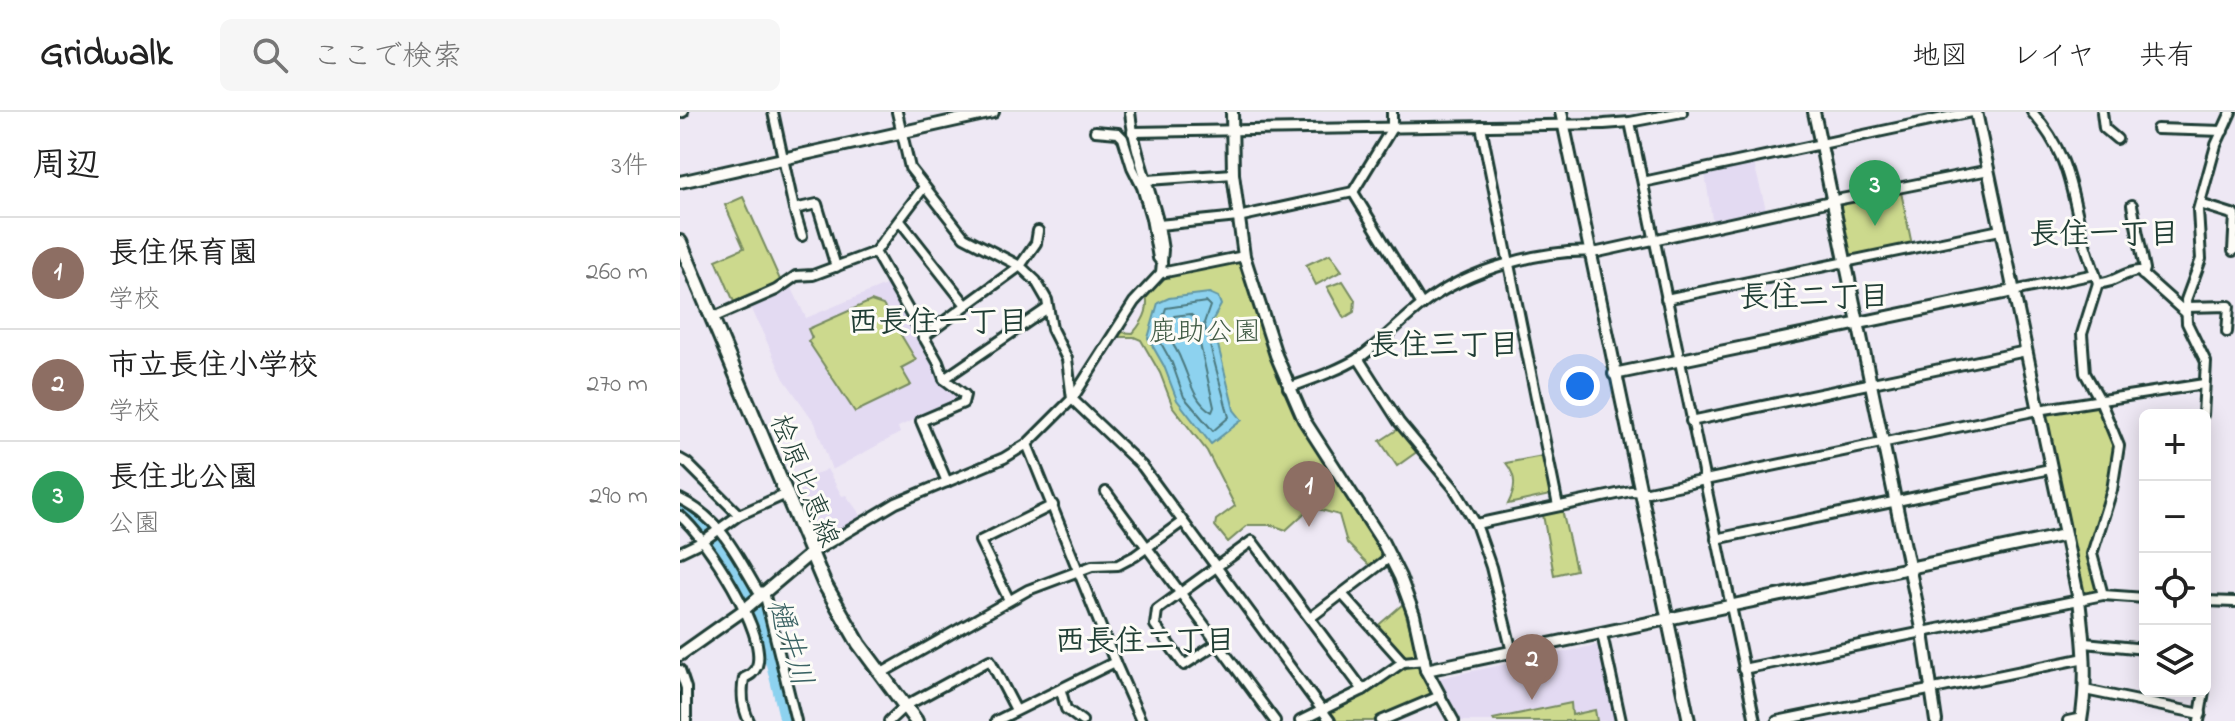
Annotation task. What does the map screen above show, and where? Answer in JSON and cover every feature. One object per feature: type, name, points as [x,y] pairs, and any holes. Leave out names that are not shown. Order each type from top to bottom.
[{"type":"main road","name":"桧原比恵線","points":[[680,242],[810,554],[842,616],[916,721]]},
{"type":"street","points":[[773,112],[802,236]]},
{"type":"street","points":[[897,112],[910,168],[964,237],[1020,266],[1036,281],[1047,300],[1052,329],[1067,359],[1072,399],[1142,466],[1330,721]]},
{"type":"street","points":[[680,182],[993,112]]},
{"type":"street","points":[[680,655],[745,609],[810,554],[896,503],[1004,458],[1027,444],[1072,399],[1134,302],[1162,268],[1159,225],[1132,132],[1130,112]]},
{"type":"street","points":[[1232,112],[1233,174],[1244,256],[1288,388],[1304,420],[1390,557],[1414,615],[1426,665],[1454,721]]},
{"type":"street","points":[[1159,225],[1238,217],[1353,192],[1392,128],[1392,112]]},
{"type":"street","points":[[1561,112],[1689,721]]},
{"type":"street","points":[[1132,132],[1563,125],[1630,122],[1682,112]]},
{"type":"street","points":[[1814,112],[1923,633],[1936,721]]},
{"type":"street","points":[[1643,182],[1974,112],[1989,170],[2079,600],[2085,643],[2085,690],[2081,720],[2068,721]]},
{"type":"street","points":[[2032,112],[2060,151],[2072,181],[2082,235],[2097,278],[2082,334],[2085,373],[2119,446],[2112,490],[2092,554],[2103,595]]},
{"type":"street","points":[[2102,112],[2104,128],[2117,139]]},
{"type":"street","points":[[2203,409],[2206,362],[2187,323],[2186,300],[2201,259],[2200,204],[2231,112]]},
{"type":"street","points":[[1630,122],[1755,721]]},
{"type":"street","points":[[1481,126],[1558,506]]},
{"type":"street","points":[[2157,129],[2223,131]]},
{"type":"street","points":[[1095,131],[1118,133],[1123,138],[1142,187],[1162,268]]},
{"type":"street","points":[[1288,388],[1358,358],[1422,305],[1472,274],[1583,250],[1654,241],[1831,201],[1989,170]]},
{"type":"street","points":[[1148,180],[1233,174]]},
{"type":"street","points":[[712,318],[776,290],[796,276],[813,275],[875,252],[924,187]]},
{"type":"street","points":[[1353,192],[1422,305]]},
{"type":"street","points":[[794,209],[817,204],[836,267]]},
{"type":"street","points":[[2200,204],[2235,215],[2233,251]]},
{"type":"street","points":[[2132,205],[2145,269],[2143,275]]},
{"type":"street","points":[[900,221],[966,305]]},
{"type":"street","points":[[1666,299],[2000,230]]},
{"type":"street","points":[[923,337],[1020,266],[1036,243],[1038,231]]},
{"type":"street","points":[[875,252],[938,362],[944,379],[965,395],[963,403],[921,421],[947,482]]},
{"type":"street","points":[[1162,268],[1244,256]]},
{"type":"street","points":[[1614,374],[2013,291],[2097,278],[2110,283],[2126,272],[2139,271],[2186,310],[2229,306],[2227,332]]},
{"type":"street","points":[[944,379],[1048,308]]},
{"type":"street","points":[[1691,421],[2026,351]]},
{"type":"street","points":[[1358,358],[1399,422],[1454,488],[1476,524],[1491,567],[1512,652]]},
{"type":"street","points":[[1476,524],[2038,410],[2204,384]]},
{"type":"street","points":[[1027,444],[1141,721]]},
{"type":"street","points":[[680,459],[739,515]]},
{"type":"street","points":[[1716,539],[2050,469]]},
{"type":"street","points":[[1106,492],[1275,721]]},
{"type":"street","points":[[680,552],[703,541],[739,515],[786,494]]},
{"type":"street","points":[[680,499],[692,504],[719,530],[762,595],[796,721]]},
{"type":"street","points":[[1009,600],[980,541],[1053,505]]},
{"type":"street","points":[[680,516],[703,541],[745,609],[758,663],[753,673],[744,678],[742,687],[742,703],[749,721]]},
{"type":"street","points":[[880,674],[1009,600],[1079,570],[1118,565],[1182,522]]},
{"type":"street","points":[[1342,594],[1403,662],[1426,665],[1602,634],[2065,535]]},
{"type":"street","points":[[1218,643],[1184,665],[1155,625],[1157,610],[1252,541],[1363,690]]},
{"type":"street","points":[[1310,618],[1390,557]]},
{"type":"street","points":[[1743,669],[2103,595],[2139,598]]},
{"type":"street","points":[[2211,602],[2235,602]]},
{"type":"street","points":[[1602,634],[1621,721]]},
{"type":"street","points":[[2085,643],[2139,648]]},
{"type":"street","points":[[1777,721],[2085,658]]},
{"type":"street","points":[[889,721],[905,706],[990,660],[1016,710]]},
{"type":"street","points":[[996,721],[1115,662]]},
{"type":"street","points":[[1300,721],[1363,690],[1403,662]]},
{"type":"street","points":[[680,670],[686,688],[686,721]]},
{"type":"street","points":[[2085,690],[2201,719],[2204,697]]},
{"type":"street","points":[[1061,691],[1066,709],[1082,721]]},
{"type":"street","points":[[1381,721],[1440,696]]},
{"type":"shaded area","points":[[1754,164],[1767,213],[1713,225],[1705,174]]},
{"type":"shaded area","points":[[790,284],[806,318],[888,284],[935,362],[940,379],[958,400],[898,427],[900,433],[832,470],[815,423],[784,379],[749,303]]},
{"type":"shaded area","points":[[827,469],[842,496],[846,495],[865,521],[817,550],[802,515],[825,504],[801,513],[790,487]]},
{"type":"shaded area","points":[[1602,644],[1618,721],[1461,721],[1439,678]]},
{"type":"green space","points":[[1901,192],[1912,245],[1847,255],[1840,204]]},
{"type":"green space","points":[[743,197],[781,282],[734,302],[716,260],[744,248],[725,205]]},
{"type":"green space","points":[[1330,254],[1342,271],[1316,285],[1306,265]]},
{"type":"green space","name":"鹿助公園","points":[[1244,256],[1288,388],[1390,557],[1374,570],[1347,543],[1339,515],[1311,507],[1286,530],[1272,525],[1248,525],[1228,542],[1215,526],[1216,520],[1235,506],[1207,451],[1173,407],[1160,373],[1141,340],[1115,337],[1119,332],[1133,333],[1141,322],[1147,307],[1145,288],[1157,275]]},
{"type":"green space","points":[[1343,281],[1355,300],[1354,312],[1344,318],[1327,287]]},
{"type":"green space","points":[[871,301],[883,305],[916,360],[901,368],[911,385],[855,412],[808,341],[812,338],[808,329]]},
{"type":"green space","points":[[2100,400],[2119,446],[2112,490],[2092,554],[2103,595],[2079,600],[2038,410]]},
{"type":"green space","points":[[1400,428],[1418,451],[1397,466],[1380,441]]},
{"type":"green space","points":[[1543,456],[1550,495],[1508,504],[1514,483],[1506,463]]},
{"type":"green space","points":[[1562,510],[1576,570],[1554,575],[1543,515]]},
{"type":"green space","points":[[1403,604],[1418,658],[1404,660],[1375,628]]},
{"type":"green space","points":[[1420,663],[1420,670],[1434,696],[1373,721],[1305,721],[1404,664]]},
{"type":"green space","points":[[1571,703],[1572,715],[1595,710],[1597,721],[1493,719]]},
{"type":"water","points":[[1209,293],[1218,297],[1221,305],[1212,321],[1234,410],[1242,420],[1211,444],[1177,400],[1164,366],[1148,338],[1158,303],[1169,298]]},
{"type":"waterway","name":"樋井川","points":[[680,506],[695,517],[724,552],[750,597],[767,644],[787,721]]},
{"type":"place","name":"長住北公園","points":[[1875,226]]},
{"type":"place","name":"長住保育園","points":[[1309,527]]},
{"type":"place","name":"市立長住小学校","points":[[1532,700]]},
{"type":"district","name":"長住一丁目","points":[[2104,233]]},
{"type":"district","name":"長住二丁目","points":[[1814,296]]},
{"type":"district","name":"西長住一丁目","points":[[938,321]]},
{"type":"district","name":"長住三丁目","points":[[1444,344]]},
{"type":"district","name":"西長住二丁目","points":[[1145,640]]}]
